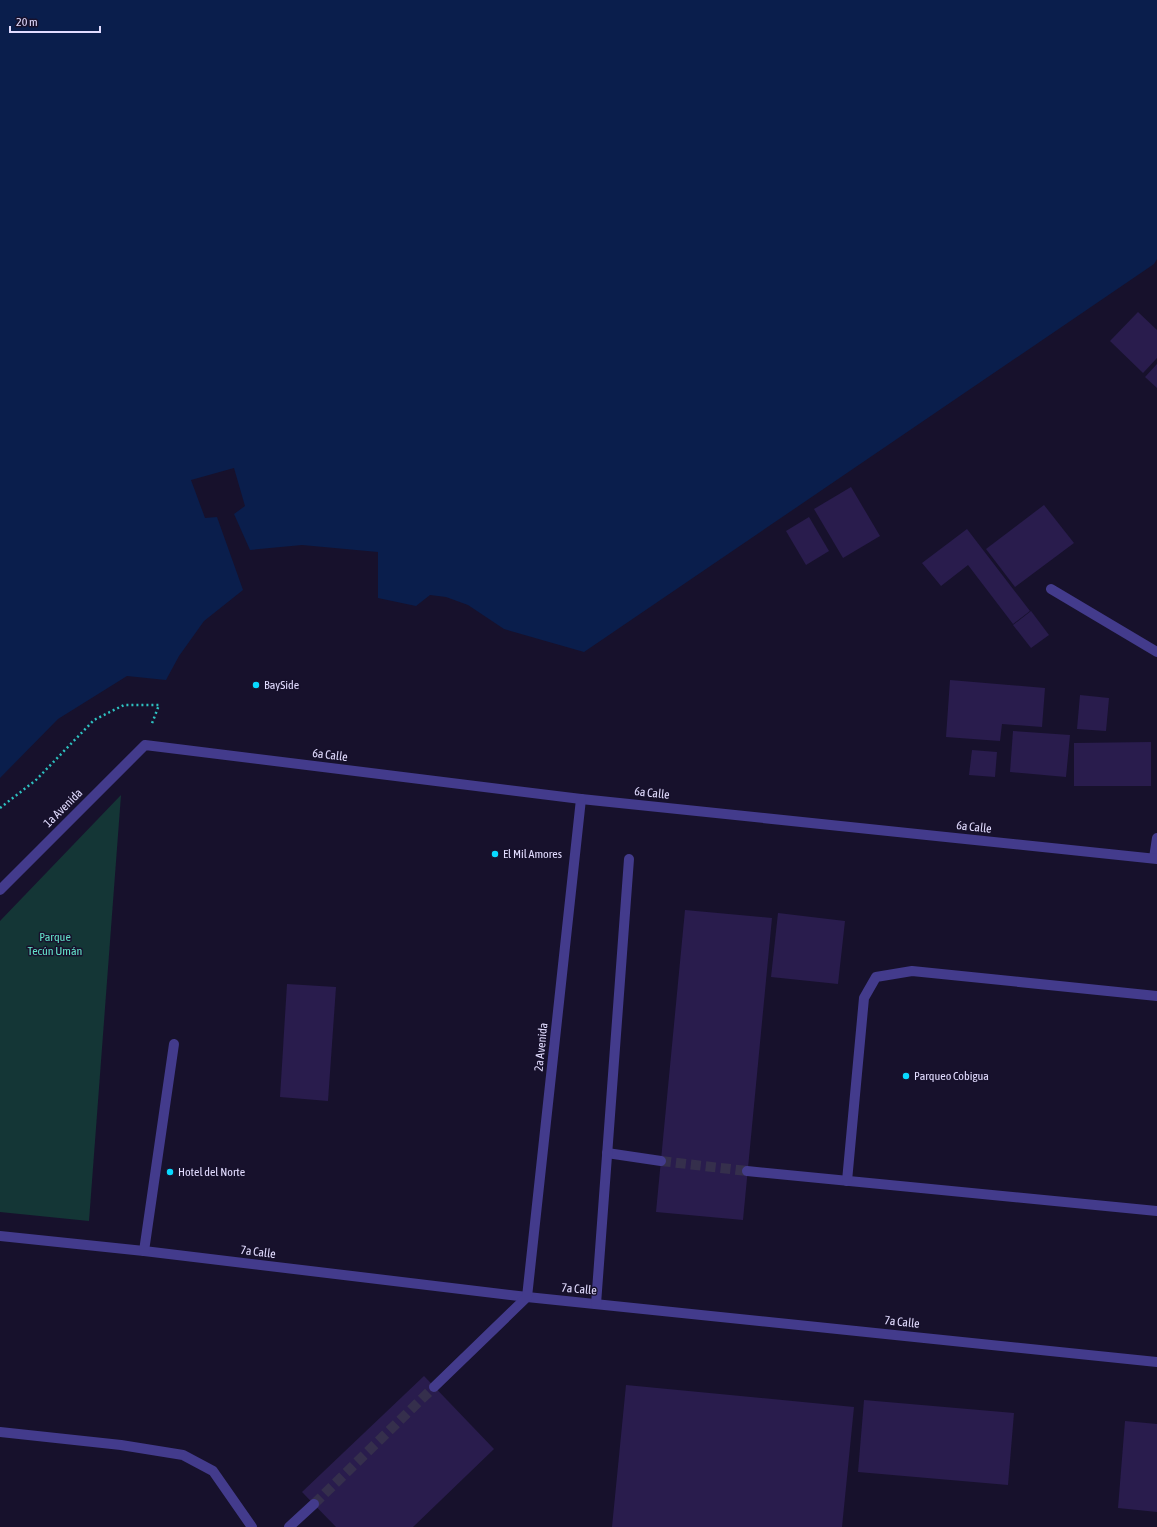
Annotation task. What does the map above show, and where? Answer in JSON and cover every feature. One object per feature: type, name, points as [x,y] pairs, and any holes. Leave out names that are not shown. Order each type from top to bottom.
[{"type":"street","points":[[1051,589],[1157,652]]},
{"type":"street","name":"6a Calle","points":[[144,745],[581,799],[1155,858]]},
{"type":"street","name":"1a Avenida","points":[[0,890],[144,745]]},
{"type":"street","name":"2a Avenida","points":[[527,1297],[581,799]]},
{"type":"street","points":[[1155,858],[1157,838]]},
{"type":"street","points":[[596,1304],[629,859]]},
{"type":"street","points":[[847,1180],[864,998],[876,977],[912,971],[1157,996]]},
{"type":"street","points":[[144,1251],[174,1044]]},
{"type":"street","points":[[607,1152],[661,1160]]},
{"type":"street","points":[[747,1170],[1157,1211]]},
{"type":"street","name":"7a Calle","points":[[0,1236],[144,1251],[527,1297],[1157,1362]]},
{"type":"street","points":[[434,1387],[527,1297]]},
{"type":"street","points":[[0,1432],[121,1445],[183,1455],[213,1471],[252,1527]]},
{"type":"street","points":[[289,1527],[314,1504]]},
{"type":"path","points":[[0,808],[36,780],[94,720],[124,705],[159,705],[144,745]]},
{"type":"green space","name":"Parque Tecún Umán","points":[[121,795],[89,1221],[0,1212],[0,921]]},
{"type":"water","points":[[0,0],[1157,0],[1157,259],[1154,264],[584,652],[504,629],[468,605],[446,597],[430,595],[416,606],[378,598],[378,552],[302,545],[250,550],[234,514],[245,506],[234,468],[191,480],[205,518],[217,517],[243,590],[204,621],[179,656],[166,680],[127,676],[58,719],[0,778]]},
{"type":"building","points":[[1138,312],[1157,330],[1157,358],[1143,373],[1110,341]]},
{"type":"building","points":[[1157,364],[1157,388],[1145,377]]},
{"type":"building","points":[[851,487],[880,536],[843,558],[814,509]]},
{"type":"building","points":[[1044,505],[1074,543],[1015,587],[986,549]]},
{"type":"building","points":[[809,517],[829,551],[806,565],[786,531]]},
{"type":"building","points":[[967,529],[1030,611],[1013,624],[968,565],[941,586],[922,563]]},
{"type":"building","points":[[1031,611],[1049,635],[1031,648],[1013,625]]},
{"type":"building","points":[[950,680],[1045,688],[1042,727],[1002,724],[1000,741],[946,737]]},
{"type":"building","points":[[1080,695],[1109,698],[1106,731],[1077,729]]},
{"type":"building","points":[[1013,731],[1070,735],[1066,777],[1010,772]]},
{"type":"building","points":[[1151,742],[1151,786],[1074,786],[1074,743]]},
{"type":"building","points":[[972,750],[997,752],[995,777],[969,775]]},
{"type":"building","points":[[685,910],[772,918],[743,1220],[656,1212]]},
{"type":"building","points":[[778,913],[845,921],[838,984],[771,977]]},
{"type":"building","points":[[287,984],[336,987],[328,1101],[280,1097]]},
{"type":"building","points":[[424,1376],[494,1449],[413,1527],[336,1527],[302,1492]]},
{"type":"building","points":[[626,1385],[854,1407],[842,1527],[612,1527]]},
{"type":"building","points":[[864,1400],[1014,1413],[1008,1485],[858,1472]]},
{"type":"building","points":[[1125,1421],[1157,1424],[1157,1512],[1118,1508]]},
{"type":"tunnel","points":[[661,1161],[747,1171]]},
{"type":"tunnel","points":[[314,1504],[434,1387]]},
{"type":"place","name":"BaySide","points":[[256,685]]},
{"type":"place","name":"El Mil Amores","points":[[495,854]]},
{"type":"place","name":"Parqueo Cobigua","points":[[906,1076]]},
{"type":"place","name":"Hotel del Norte","points":[[170,1172]]}]
